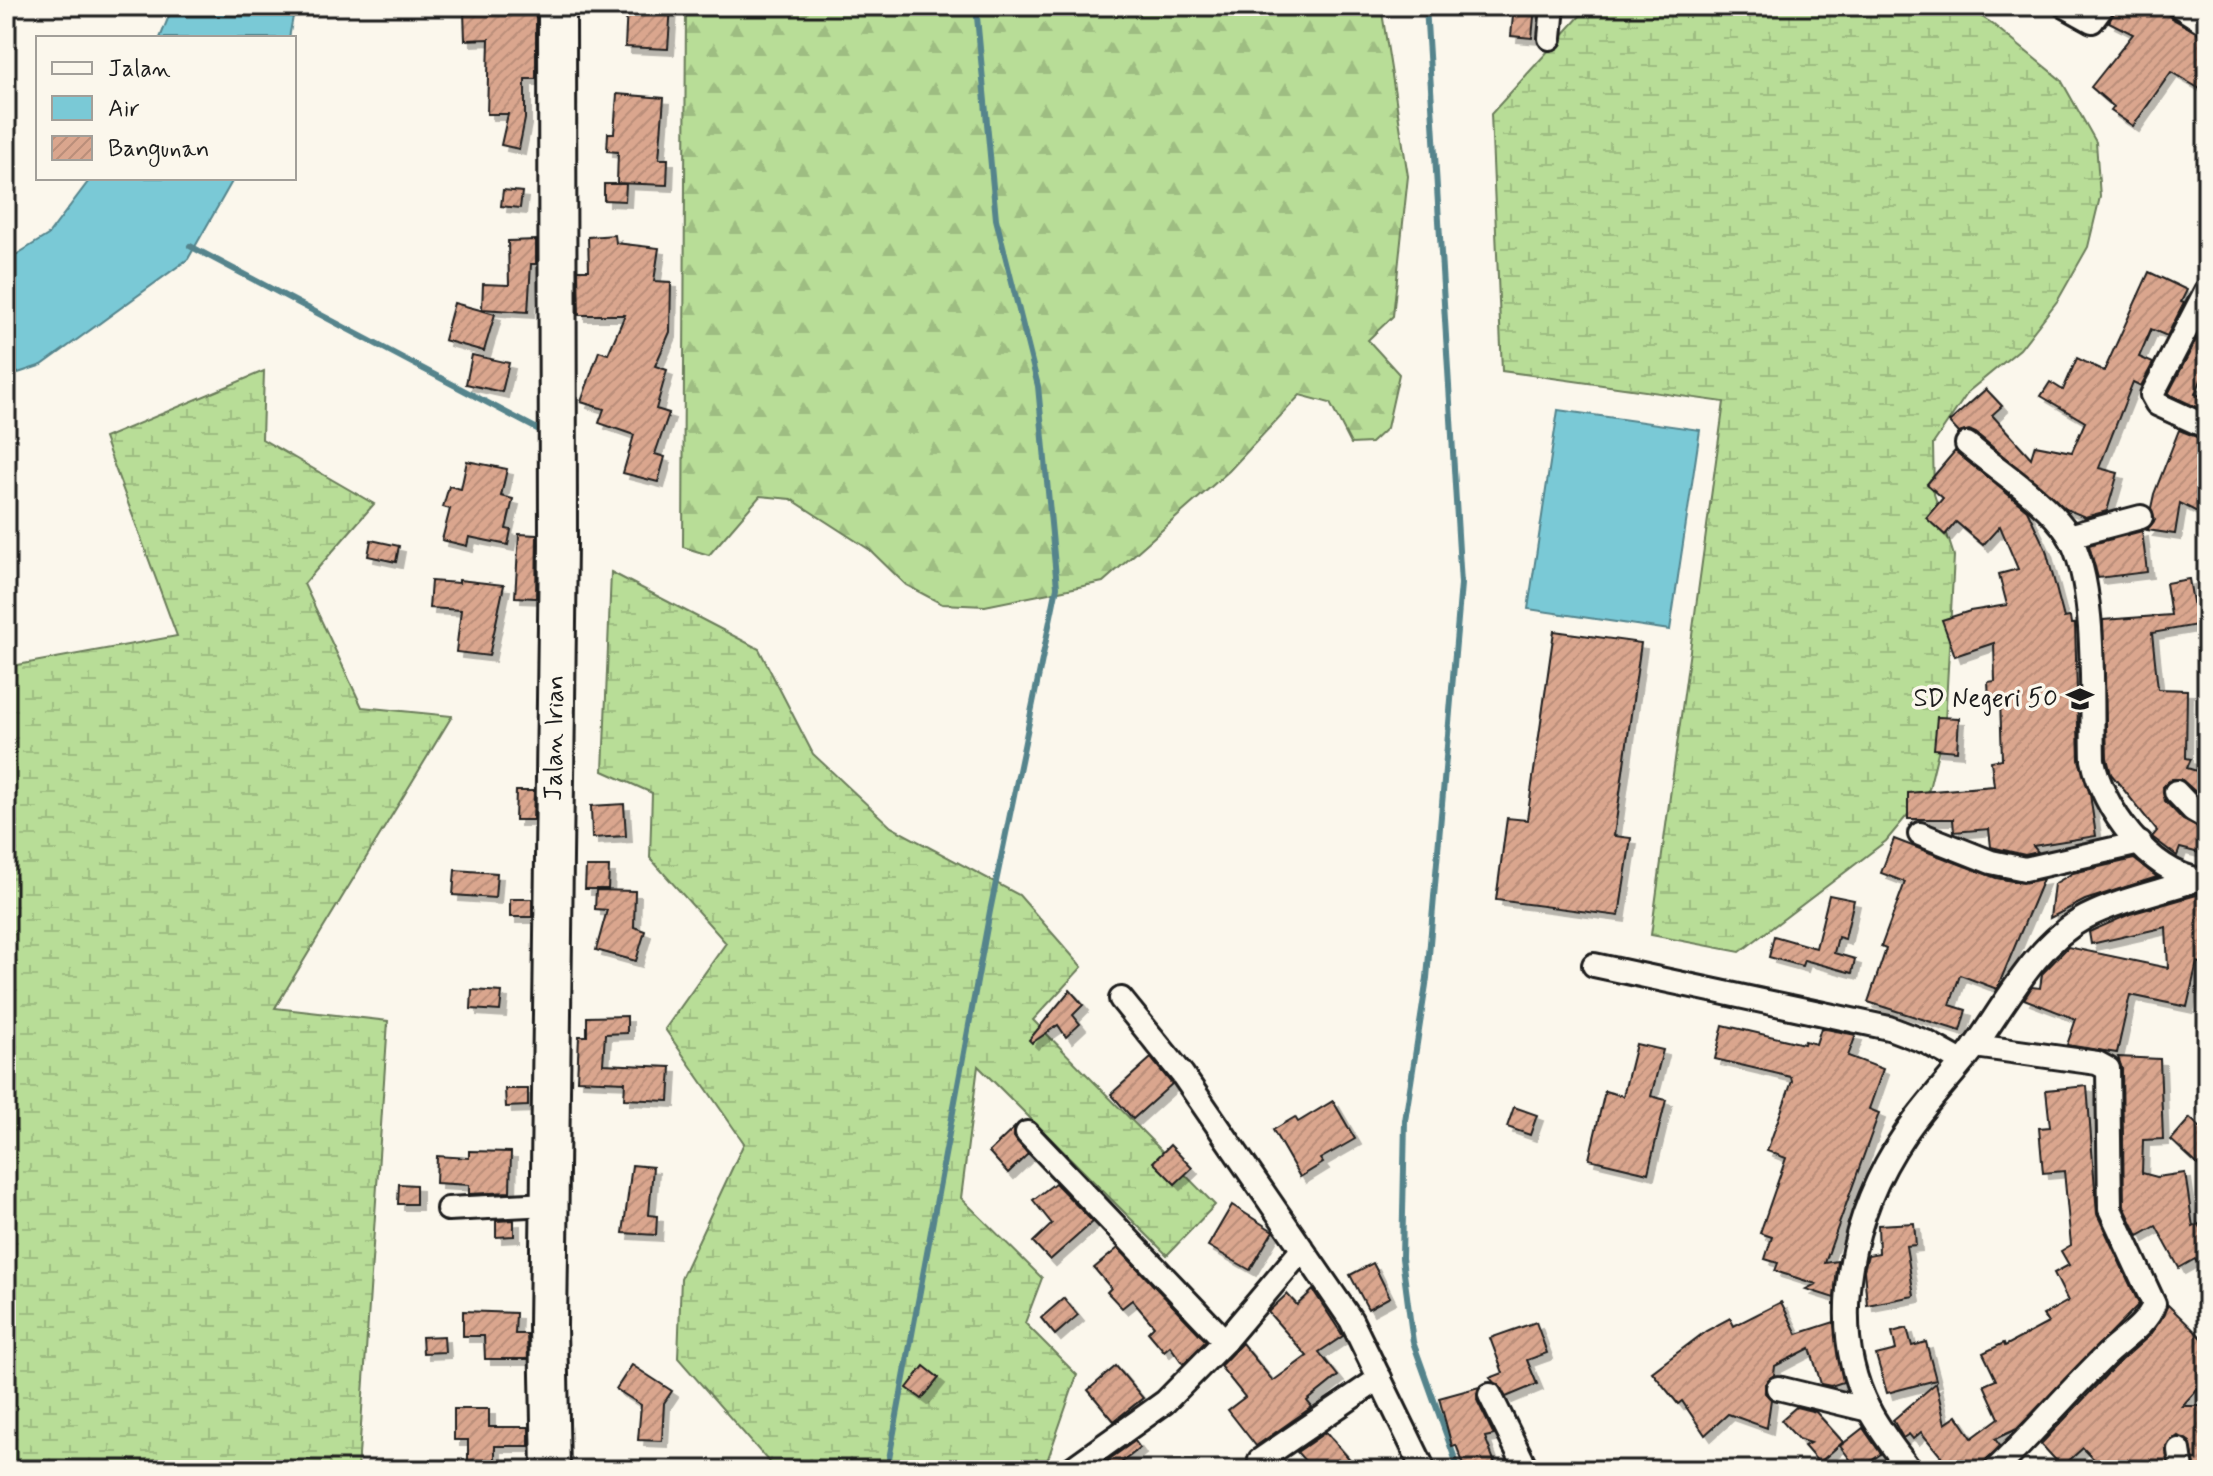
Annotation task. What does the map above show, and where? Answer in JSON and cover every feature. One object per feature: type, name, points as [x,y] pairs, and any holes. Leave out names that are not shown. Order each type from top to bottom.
[{"type":"main road","name":"Jalan Irian","points":[[551,1470],[549,1204],[559,528],[557,6]]},
{"type":"street","points":[[1550,38],[1553,6]]},
{"type":"street","points":[[2065,6],[2092,21],[2103,6]]},
{"type":"street","points":[[2179,6],[2207,24]]},
{"type":"street","points":[[2206,291],[2152,395],[2157,404],[2207,427]]},
{"type":"street","points":[[1967,444],[2051,514],[2069,536],[2085,584],[2093,760],[2097,783],[2111,809],[2140,843],[2164,863],[2201,880]]},
{"type":"street","points":[[2069,536],[2141,517]]},
{"type":"street","points":[[2176,792],[2193,810],[2207,818]]},
{"type":"street","points":[[1920,834],[1991,862],[2025,869],[2140,843]]},
{"type":"street","points":[[1910,1470],[1869,1410],[1855,1369],[1848,1311],[1849,1282],[1859,1228],[1868,1201],[1891,1156],[2038,959],[2086,917],[2201,880]]},
{"type":"street","points":[[1594,965],[1889,1028],[1968,1054],[2097,1063],[2108,1069],[2110,1209],[2154,1304],[2146,1318],[2104,1356],[2043,1425],[1995,1470]]},
{"type":"street","points":[[1121,999],[1182,1074],[1351,1320],[1424,1470]]},
{"type":"street","points":[[1027,1133],[1225,1341]]},
{"type":"street","points":[[448,1209],[549,1204]]},
{"type":"street","points":[[1070,1470],[1165,1402],[1225,1341],[1301,1251]]},
{"type":"street","points":[[1260,1460],[1380,1378]]},
{"type":"street","points":[[1778,1388],[1869,1410]]},
{"type":"street","points":[[1490,1395],[1527,1470]]},
{"type":"green space","points":[[686,6],[1381,6],[1408,176],[1393,316],[1368,340],[1399,374],[1387,428],[1371,443],[1351,444],[1330,403],[1300,395],[1229,471],[1103,582],[985,606],[942,604],[906,585],[870,550],[791,499],[760,496],[709,555],[683,547]]},
{"type":"green space","points":[[1589,6],[1964,6],[1990,22],[2061,80],[2096,142],[2100,197],[2088,247],[2058,300],[2020,349],[1969,391],[1933,444],[1934,494],[1954,556],[1945,723],[1929,789],[1886,841],[1740,952],[1651,935],[1724,402],[1502,371],[1491,114]]},
{"type":"green space","points":[[264,371],[262,439],[374,504],[304,584],[362,707],[452,716],[275,1008],[388,1021],[358,1470],[6,1470],[6,667],[177,636],[104,438]]},
{"type":"green space","points":[[611,572],[759,649],[813,754],[891,827],[1019,895],[1082,967],[1033,1020],[1215,1205],[1167,1255],[978,1066],[961,1198],[1042,1278],[1025,1323],[1077,1375],[1044,1470],[776,1470],[678,1358],[681,1278],[744,1143],[665,1029],[726,943],[650,858],[652,793],[603,771]]},
{"type":"water","points":[[173,6],[295,6],[289,36],[161,36]]},
{"type":"water","points":[[89,180],[233,180],[188,259],[42,365],[6,377],[6,261],[48,235]]},
{"type":"water","points":[[1558,410],[1700,430],[1670,630],[1528,609]]},
{"type":"building","points":[[627,6],[671,6],[668,49],[625,47]]},
{"type":"building","points":[[1514,6],[1535,6],[1532,38],[1511,36]]},
{"type":"building","points":[[2117,6],[2162,6],[2171,18],[2207,38],[2207,93],[2171,72],[2133,126],[2111,111],[2114,107],[2091,87],[2133,34],[2109,22]]},
{"type":"building","points":[[536,9],[536,79],[525,79],[525,119],[519,149],[501,145],[508,114],[487,114],[489,39],[465,40],[464,12]]},
{"type":"building","points":[[617,94],[664,98],[659,159],[668,159],[667,185],[617,183],[618,152],[607,151],[608,133],[614,133]]},
{"type":"building","points":[[604,184],[626,184],[625,201],[604,200]]},
{"type":"building","points":[[503,190],[522,192],[520,208],[501,206]]},
{"type":"building","points":[[615,235],[616,243],[659,248],[654,281],[671,282],[670,332],[655,366],[667,370],[656,409],[669,413],[655,454],[665,457],[658,482],[623,473],[634,435],[599,423],[604,409],[581,402],[599,351],[608,354],[625,315],[579,315],[578,270],[589,270],[588,237]]},
{"type":"building","points":[[536,240],[536,264],[531,264],[528,312],[482,309],[483,284],[509,285],[508,241]]},
{"type":"building","points":[[2149,272],[2187,290],[2181,302],[2184,303],[2167,336],[2151,329],[2139,357],[2153,363],[2141,386],[2133,382],[2099,468],[2118,473],[2107,511],[2085,517],[2066,509],[1976,433],[1969,430],[1959,433],[1949,422],[1986,389],[2002,406],[1992,415],[2031,458],[2035,445],[2072,452],[2085,422],[2041,396],[2050,382],[2063,390],[2077,358],[2104,371]]},
{"type":"building","points":[[454,303],[495,314],[484,351],[444,340]]},
{"type":"building","points":[[2207,319],[2207,367],[2195,394],[2207,399],[2207,412],[2168,394]]},
{"type":"building","points":[[472,355],[509,363],[502,392],[466,384]]},
{"type":"building","points":[[2179,430],[2207,441],[2207,517],[2180,503],[2175,534],[2147,530],[2155,520],[2151,508],[2154,494]]},
{"type":"building","points":[[1955,451],[2027,510],[2046,550],[2064,618],[2070,617],[2071,624],[2075,624],[2079,760],[2090,794],[2096,836],[2033,846],[2038,852],[2025,855],[1991,847],[1989,829],[1954,832],[1953,819],[1908,819],[1908,793],[1994,786],[1991,761],[2002,759],[2000,699],[1989,700],[1988,682],[1995,681],[1994,643],[1955,656],[1942,620],[1970,611],[2007,605],[1999,574],[2018,569],[2000,526],[1983,545],[1956,522],[1945,535],[1926,518],[1943,498],[1927,484]]},
{"type":"building","points":[[467,461],[507,469],[501,496],[513,499],[506,529],[511,530],[508,545],[469,537],[467,546],[442,540],[450,509],[443,507],[449,486],[461,489]]},
{"type":"building","points":[[2142,531],[2147,572],[2098,578],[2089,545]]},
{"type":"building","points":[[519,534],[537,535],[536,598],[515,597]]},
{"type":"building","points":[[371,540],[399,546],[396,562],[368,556]]},
{"type":"building","points":[[2189,579],[2197,625],[2152,633],[2158,689],[2187,690],[2186,758],[2191,759],[2187,768],[2207,774],[2207,802],[2181,779],[2172,779],[2163,787],[2165,801],[2183,820],[2207,832],[2207,855],[2180,848],[2177,856],[2152,837],[2157,831],[2111,774],[2107,758],[2103,620],[2171,615],[2166,583]]},
{"type":"building","points":[[459,580],[504,585],[489,656],[456,652],[461,610],[429,608],[431,581],[459,583]]},
{"type":"building","points":[[1554,631],[1641,643],[1614,836],[1631,838],[1619,916],[1496,900],[1507,818],[1527,820]]},
{"type":"building","points":[[1937,717],[1959,718],[1957,751],[1934,749]]},
{"type":"building","points":[[516,791],[534,791],[533,820],[515,820]]},
{"type":"building","points":[[624,804],[626,836],[592,838],[591,806]]},
{"type":"building","points":[[1894,839],[1996,878],[2023,883],[2043,879],[1997,989],[1960,975],[1950,1005],[1966,1010],[1960,1031],[1868,1002],[1886,949],[1881,947],[1905,882],[1881,873]]},
{"type":"building","points":[[2134,859],[2157,877],[2085,900],[2050,918],[2054,884],[2073,873]]},
{"type":"building","points":[[586,867],[609,867],[608,889],[585,889]]},
{"type":"building","points":[[455,870],[497,873],[495,898],[453,895]]},
{"type":"building","points":[[596,890],[635,891],[634,927],[645,931],[636,961],[596,950],[607,910],[595,909]]},
{"type":"building","points":[[2207,892],[2207,965],[2197,962],[2187,1007],[2130,995],[2117,1053],[2067,1045],[2076,1019],[2024,999],[2032,987],[2040,988],[2042,974],[2068,947],[2168,968],[2166,927],[2091,944],[2089,932],[2130,914]]},
{"type":"building","points":[[1829,895],[1854,900],[1845,939],[1838,937],[1834,953],[1855,959],[1852,973],[1804,960],[1802,966],[1769,957],[1774,936],[1816,948]]},
{"type":"building","points":[[510,899],[532,899],[532,917],[510,917]]},
{"type":"building","points":[[472,990],[502,992],[500,1011],[471,1009]]},
{"type":"building","points":[[1070,990],[1083,1005],[1073,1015],[1080,1024],[1066,1037],[1058,1025],[1032,1043],[1029,1040]]},
{"type":"building","points":[[627,1016],[627,1033],[605,1034],[603,1064],[671,1067],[669,1101],[624,1099],[625,1082],[577,1080],[579,1036],[587,1036],[587,1017]]},
{"type":"building","points":[[1723,1025],[1804,1044],[1805,1041],[1816,1044],[1821,1028],[1856,1035],[1848,1056],[1883,1069],[1869,1109],[1879,1113],[1825,1263],[1838,1261],[1834,1298],[1806,1289],[1816,1284],[1775,1271],[1778,1263],[1765,1259],[1772,1237],[1760,1233],[1786,1158],[1767,1151],[1792,1081],[1791,1077],[1715,1059]]},
{"type":"building","points":[[1636,1044],[1663,1050],[1651,1096],[1666,1100],[1648,1173],[1589,1159],[1605,1091],[1623,1096]]},
{"type":"building","points":[[2118,1057],[2160,1059],[2163,1139],[2143,1140],[2142,1173],[2157,1177],[2185,1173],[2193,1227],[2199,1224],[2207,1240],[2207,1281],[2195,1259],[2179,1268],[2156,1226],[2138,1236],[2124,1206],[2122,1069]]},
{"type":"building","points":[[1151,1058],[1172,1084],[1133,1119],[1111,1094]]},
{"type":"building","points":[[2087,1086],[2097,1214],[2139,1304],[2017,1429],[1995,1439],[2000,1446],[1985,1461],[1981,1470],[1929,1470],[1943,1459],[1921,1432],[1913,1439],[1909,1434],[1903,1438],[1893,1420],[1936,1383],[1945,1424],[1957,1416],[1972,1438],[1999,1418],[1984,1385],[1996,1380],[1983,1353],[2004,1343],[2005,1346],[2048,1323],[2043,1315],[2068,1301],[2054,1273],[2069,1265],[2061,1251],[2071,1245],[2064,1171],[2043,1173],[2039,1128],[2050,1127],[2046,1090]]},
{"type":"building","points":[[505,1089],[528,1089],[528,1106],[506,1107]]},
{"type":"building","points":[[1333,1101],[1355,1139],[1320,1159],[1323,1163],[1300,1177],[1273,1130],[1295,1117],[1298,1122]]},
{"type":"building","points":[[1514,1107],[1537,1115],[1530,1135],[1507,1127]]},
{"type":"building","points":[[2190,1118],[2207,1134],[2207,1173],[2171,1140]]},
{"type":"building","points":[[1015,1127],[1014,1137],[1028,1154],[1008,1173],[989,1152]]},
{"type":"building","points":[[1170,1145],[1192,1168],[1175,1184],[1153,1162]]},
{"type":"building","points":[[469,1151],[511,1152],[510,1192],[469,1194],[469,1185],[436,1183],[437,1156],[469,1158]]},
{"type":"building","points":[[632,1165],[653,1167],[649,1215],[657,1216],[656,1235],[623,1233]]},
{"type":"building","points":[[1055,1183],[1093,1222],[1050,1260],[1033,1242],[1052,1224],[1033,1200]]},
{"type":"building","points":[[399,1184],[416,1185],[416,1204],[398,1204]]},
{"type":"building","points":[[1232,1205],[1273,1231],[1250,1270],[1208,1246]]},
{"type":"building","points":[[514,1220],[514,1236],[496,1237],[496,1221]]},
{"type":"building","points":[[1914,1223],[1916,1245],[1906,1246],[1914,1296],[1867,1305],[1864,1270],[1868,1255],[1879,1253],[1878,1225]]},
{"type":"building","points":[[1118,1248],[1206,1341],[1183,1364],[1170,1346],[1164,1351],[1148,1332],[1154,1326],[1132,1300],[1122,1308],[1107,1292],[1111,1288],[1094,1268]]},
{"type":"building","points":[[1373,1263],[1390,1297],[1368,1309],[1350,1275]]},
{"type":"building","points":[[1313,1290],[1343,1336],[1319,1352],[1338,1376],[1307,1401],[1312,1407],[1256,1446],[1228,1410],[1245,1397],[1220,1366],[1242,1343],[1273,1381],[1307,1356],[1268,1312],[1287,1294],[1297,1305]]},
{"type":"building","points":[[1064,1298],[1078,1315],[1055,1335],[1041,1318]]},
{"type":"building","points":[[1781,1302],[1797,1334],[1834,1322],[1843,1382],[1831,1386],[1821,1384],[1810,1348],[1775,1366],[1774,1375],[1765,1384],[1765,1393],[1771,1399],[1767,1428],[1728,1414],[1705,1435],[1682,1401],[1678,1404],[1652,1372],[1706,1331],[1730,1318],[1734,1326]]},
{"type":"building","points":[[2168,1305],[2207,1343],[2201,1385],[2182,1406],[2207,1406],[2207,1470],[2196,1470],[2190,1442],[2178,1436],[2166,1446],[2168,1470],[2104,1470],[2083,1448],[2062,1467],[2041,1444],[2113,1368],[2149,1336]]},
{"type":"building","points":[[463,1311],[516,1313],[515,1334],[527,1334],[528,1359],[485,1359],[484,1336],[463,1336]]},
{"type":"building","points":[[1536,1322],[1547,1353],[1527,1360],[1537,1384],[1506,1397],[1490,1378],[1503,1373],[1490,1338]]},
{"type":"building","points":[[1907,1328],[1912,1346],[1926,1342],[1936,1380],[1887,1393],[1876,1355],[1896,1350],[1892,1332]]},
{"type":"building","points":[[444,1336],[445,1352],[423,1353],[422,1337]]},
{"type":"building","points":[[632,1365],[672,1391],[664,1403],[662,1441],[638,1440],[641,1405],[616,1389]]},
{"type":"building","points":[[924,1366],[939,1378],[922,1399],[907,1388]]},
{"type":"building","points":[[1116,1366],[1143,1398],[1114,1421],[1088,1390]]},
{"type":"building","points":[[1479,1387],[1477,1400],[1494,1435],[1485,1437],[1496,1466],[1466,1470],[1456,1445],[1452,1446],[1439,1398]]},
{"type":"building","points":[[1796,1407],[1816,1412],[1843,1442],[1819,1463],[1804,1446],[1810,1443],[1798,1439],[1781,1420]]},
{"type":"building","points":[[454,1409],[489,1409],[489,1427],[529,1427],[529,1446],[495,1446],[495,1470],[468,1470],[468,1440],[454,1440]]},
{"type":"building","points":[[1863,1428],[1881,1454],[1858,1470],[1840,1446]]},
{"type":"building","points":[[1326,1432],[1359,1470],[1313,1470],[1297,1452]]},
{"type":"building","points":[[1135,1441],[1140,1448],[1112,1470],[1094,1470]]},
{"type":"waterway","points":[[887,1470],[990,911],[1057,587],[1038,386],[996,219],[976,6]]},
{"type":"waterway","points":[[1426,6],[1461,584],[1427,978],[1405,1121],[1402,1258],[1413,1342],[1459,1470]]},
{"type":"waterway","points":[[190,246],[545,433]]},
{"type":"place","name":"SD Negeri 50","points":[[2080,699]]}]
